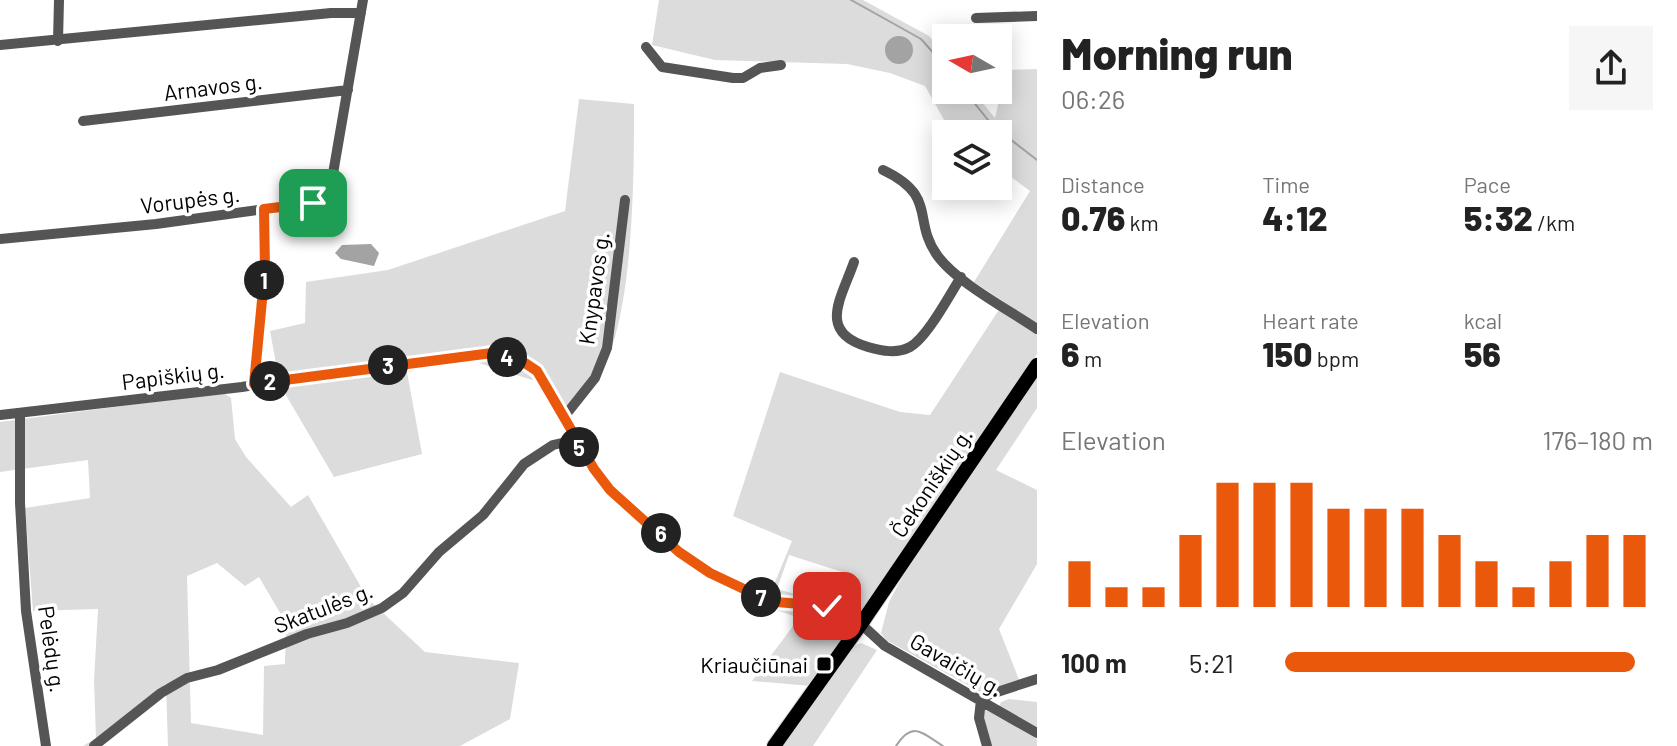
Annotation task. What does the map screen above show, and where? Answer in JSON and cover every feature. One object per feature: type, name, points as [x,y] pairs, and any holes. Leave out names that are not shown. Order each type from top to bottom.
[{"type":"main road","name":"Čekoniškių g.","points":[[774,746],[1037,365]]},
{"type":"street","points":[[58,41],[59,0]]},
{"type":"street","name":"Vorupės g.","points":[[0,239],[156,224],[323,201],[328,195],[363,0]]},
{"type":"street","points":[[0,45],[331,13],[361,13]]},
{"type":"street","points":[[976,18],[1037,16]]},
{"type":"street","points":[[646,47],[662,67],[733,78],[743,78],[760,68],[781,65]]},
{"type":"street","name":"Arnavos g.","points":[[83,121],[348,90]]},
{"type":"street","points":[[883,170],[907,183],[916,194],[937,255],[961,277],[1037,329]]},
{"type":"street","name":"Knypavos g.","points":[[564,417],[595,378],[607,348],[625,200]]},
{"type":"street","points":[[254,384],[265,269],[264,209]]},
{"type":"street","points":[[854,262],[838,308],[837,323],[842,335],[849,340],[881,350],[898,351],[915,343],[961,277]]},
{"type":"street","name":"Papiškių g.","points":[[0,415],[492,353],[525,363],[537,371],[577,444],[610,490],[679,552],[710,573],[763,598],[827,606],[861,624]]},
{"type":"street","name":"Pelėdų g.","points":[[20,413],[20,503],[26,611],[46,746]]},
{"type":"street","name":"Skatulės g.","points":[[94,746],[161,693],[187,678],[218,670],[382,608],[403,593],[439,552],[483,515],[524,464],[553,445],[566,442],[577,444]]},
{"type":"street","name":"Gavaičių g.","points":[[861,624],[885,646],[1037,733]]},
{"type":"street","points":[[987,746],[979,718],[981,700],[1037,679]]},
{"type":"shaded area","points":[[659,0],[863,0],[932,40],[932,98],[925,86],[890,73],[847,64],[715,60],[652,45]]},
{"type":"shaded area","points":[[899,36],[909,40],[913,50],[909,60],[899,64],[889,60],[885,50],[889,40]]},
{"type":"shaded area","points":[[1037,69],[1037,354],[811,686],[752,681],[799,618],[765,606],[792,541],[733,516],[780,372],[900,412],[930,415],[1004,302],[974,282],[1030,191],[1012,178],[1012,120],[944,120],[935,104],[984,104],[995,118],[998,104],[1012,104],[1012,70]],"holes":[[[789,555],[858,577],[849,599],[834,605],[777,589]]]},
{"type":"shaded area","points":[[579,99],[634,104],[634,169],[625,288],[608,358],[595,383],[567,407],[535,381],[476,362],[407,372],[422,454],[334,477],[280,385],[270,331],[305,323],[306,282],[388,270],[565,211]]},
{"type":"shaded area","points":[[371,244],[379,253],[374,266],[341,259],[335,253],[342,245]]},
{"type":"shaded area","points":[[1037,374],[1037,408],[996,470],[1037,490],[1037,564],[999,629],[1020,682],[980,692],[886,640],[881,633],[889,602],[907,568]]},
{"type":"shaded area","points":[[225,394],[231,398],[235,439],[246,457],[291,507],[308,495],[368,599],[425,652],[519,663],[510,719],[460,746],[168,746],[166,684],[131,711],[98,746],[83,746],[96,738],[94,681],[98,609],[33,611],[25,508],[90,498],[88,460],[0,472],[0,422]],"holes":[[[217,563],[245,586],[259,577],[286,623],[285,664],[264,666],[263,735],[191,723],[187,576]]]},
{"type":"shaded area","points":[[861,643],[877,650],[813,746],[779,746],[851,647]]},
{"type":"shaded area","points":[[1009,699],[1037,702],[1037,727],[999,707],[1001,702]]},
{"type":"shaded area","points":[[986,709],[1037,739],[1037,746],[991,746],[982,715]]},
{"type":"waterway","points":[[851,0],[921,39],[932,51]]},
{"type":"waterway","points":[[975,104],[992,125],[1037,160]]},
{"type":"waterway","points":[[896,746],[913,731],[923,733],[943,746]]},
{"type":"place","name":"Kriaučiūnai","points":[[824,664]]},
{"type":"route","points":[[313,203],[264,209],[265,269],[254,384],[334,371],[492,353],[525,363],[546,382],[577,444],[610,490],[669,539],[679,552],[710,573],[763,598],[827,606]]}]
